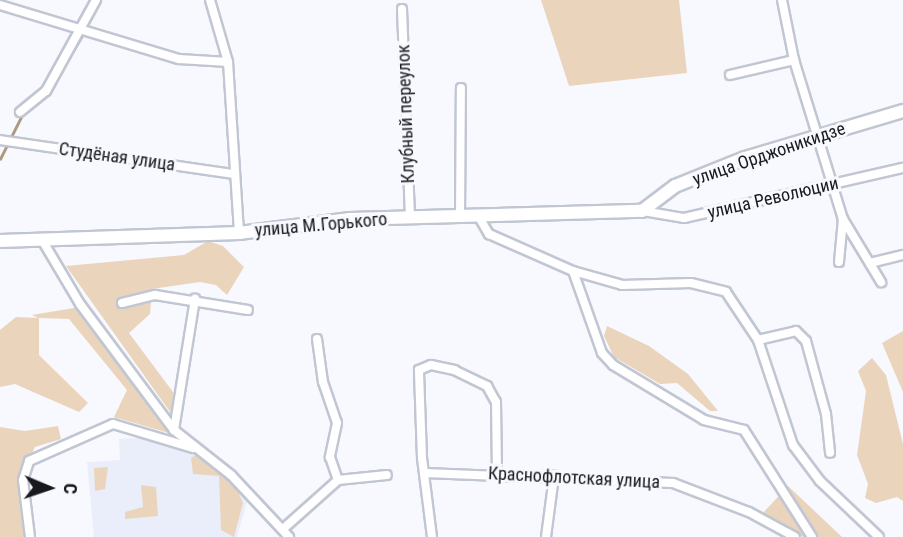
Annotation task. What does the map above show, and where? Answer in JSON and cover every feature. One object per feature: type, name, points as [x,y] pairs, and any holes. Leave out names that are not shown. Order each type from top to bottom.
[{"type":"street","points":[[20,112],[46,91],[96,0]]},
{"type":"street","points":[[210,0],[228,62],[239,233]]},
{"type":"street","points":[[782,0],[794,60],[843,219],[881,282]]},
{"type":"street","points":[[0,5],[179,59],[228,62]]},
{"type":"street","name":"Клубный переулок","points":[[402,9],[410,218]]},
{"type":"street","points":[[730,75],[794,60]]},
{"type":"street","points":[[460,218],[461,88]]},
{"type":"street","name":"улица Орджоникидзе","points":[[642,211],[676,186],[819,135],[903,111]]},
{"type":"street","name":"Студёная улица","points":[[0,140],[234,174]]},
{"type":"street","name":"улица Революции","points":[[642,211],[684,218],[903,168]]},
{"type":"street","name":"улица М.Горького","points":[[0,241],[239,233],[350,219],[642,211]]},
{"type":"street","points":[[480,217],[489,234],[573,271],[622,285],[691,283],[726,292],[758,340],[793,445],[820,481],[879,537]]},
{"type":"street","points":[[839,262],[843,219]]},
{"type":"street","points":[[42,240],[80,304],[174,430],[231,475],[289,537]]},
{"type":"street","points":[[870,263],[903,256]]},
{"type":"street","points":[[573,271],[602,353],[613,365],[704,421],[744,430],[812,537]]},
{"type":"street","points":[[121,303],[155,295],[195,299],[248,310]]},
{"type":"street","points":[[174,430],[195,299]]},
{"type":"street","points":[[758,340],[796,331],[807,341],[826,414],[830,453]]},
{"type":"street","points":[[317,339],[323,382],[337,423],[330,457],[338,480]]},
{"type":"street","points":[[432,537],[419,370],[431,365],[443,367],[487,386],[496,402],[497,475]]},
{"type":"street","points":[[30,537],[23,480],[29,461],[113,424],[195,448]]},
{"type":"street","name":"Краснофлотская улица","points":[[425,473],[554,476],[673,483],[749,512],[795,537]]},
{"type":"street","points":[[283,530],[338,480],[387,475]]},
{"type":"street","points":[[546,537],[554,476]]},
{"type":"shaded area","points":[[541,0],[679,0],[687,73],[569,86]]},
{"type":"shaded area","points":[[208,241],[223,246],[244,267],[227,295],[216,285],[200,282],[152,289],[150,314],[129,333],[173,392],[173,416],[66,266],[184,255]]},
{"type":"shaded area","points":[[80,307],[172,434],[114,417],[127,390],[69,319],[39,318],[39,355],[88,403],[79,412],[15,384],[0,387],[0,330],[16,317],[38,318],[32,315]]},
{"type":"shaded area","points":[[607,326],[649,346],[688,374],[718,411],[710,411],[677,383],[660,384],[614,357],[604,336]]},
{"type":"shaded area","points":[[903,331],[903,392],[882,343]]},
{"type":"shaded area","points":[[872,358],[886,375],[903,444],[903,501],[897,497],[876,503],[865,498],[868,484],[857,455],[866,391],[858,371]]},
{"type":"shaded area","points":[[58,426],[61,439],[35,447],[20,478],[27,537],[0,537],[0,427],[25,431]]},
{"type":"shaded area","points":[[150,437],[184,448],[226,475],[247,502],[237,537],[94,537],[87,462],[120,460],[119,439]]},
{"type":"shaded area","points":[[197,454],[233,480],[243,503],[234,537],[221,530],[219,476],[193,474],[191,458]]},
{"type":"shaded area","points":[[108,467],[105,489],[95,491],[94,468]]},
{"type":"shaded area","points":[[141,485],[156,487],[158,516],[125,519],[125,512],[143,507]]},
{"type":"shaded area","points":[[788,486],[842,537],[817,537],[814,531],[803,537],[761,515]]},
{"type":"waterway","points":[[68,59],[83,34]]},
{"type":"waterway","points":[[0,159],[22,115]]}]
